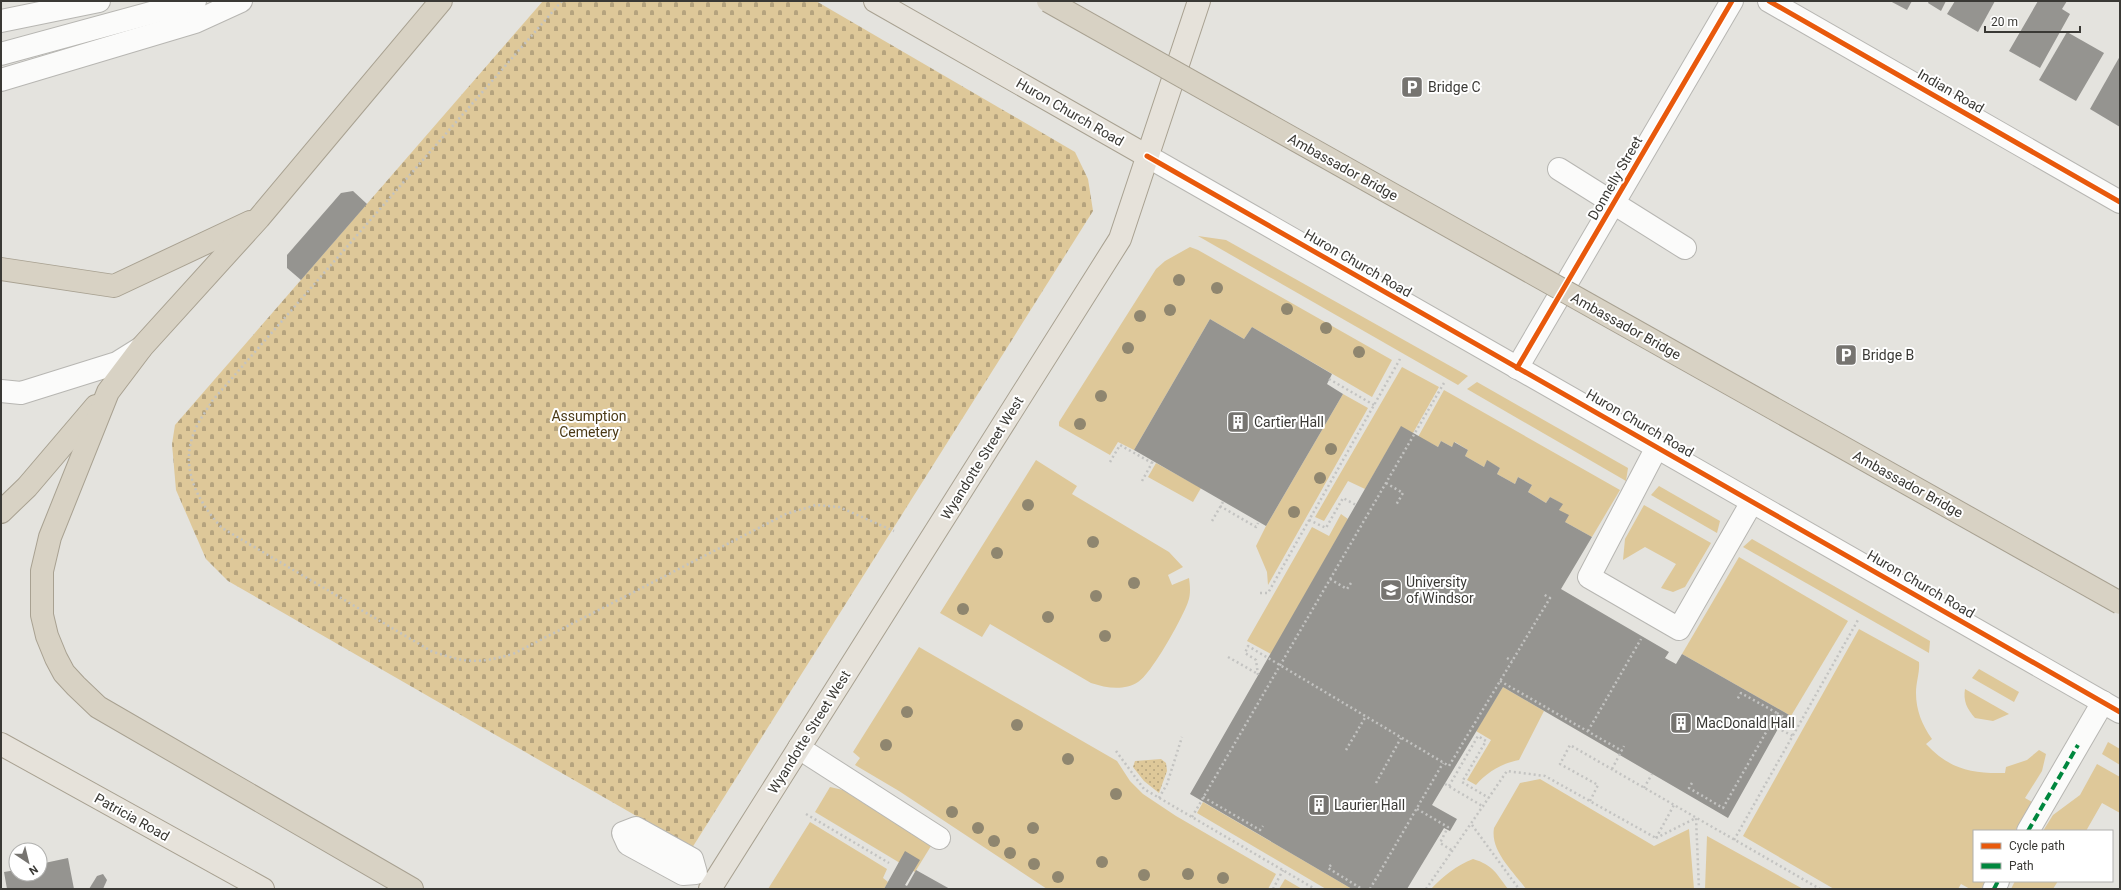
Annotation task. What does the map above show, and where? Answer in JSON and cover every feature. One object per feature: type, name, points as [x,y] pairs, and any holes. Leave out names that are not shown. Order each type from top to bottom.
[{"type":"highway","points":[[1,512],[27,487],[108,392],[142,347],[258,218],[441,1]]},
{"type":"highway","name":"Ambassador Bridge","points":[[1048,1],[2120,603]]},
{"type":"highway","points":[[1,269],[114,286],[258,218]]},
{"type":"highway","points":[[108,392],[50,538],[42,570],[42,615],[47,636],[64,672],[76,686],[98,706],[412,889]]},
{"type":"main road","name":"Huron Church Road","points":[[875,1],[1147,156]]},
{"type":"main road","name":"Wyandotte Street West","points":[[707,882],[799,748],[1120,239],[1199,1]]},
{"type":"main road","name":"Patricia Road","points":[[1,744],[262,889]]},
{"type":"street","points":[[1,21],[98,1]]},
{"type":"street","points":[[1,54],[195,1]]},
{"type":"street","points":[[1,80],[195,22],[241,1]]},
{"type":"street","name":"Donnelly Street","points":[[1517,368],[1732,1]]},
{"type":"street","name":"Indian Road","points":[[1769,1],[2120,202]]},
{"type":"street","points":[[1,6],[15,11],[43,13]]},
{"type":"street","points":[[1,50],[28,47]]},
{"type":"street","name":"Huron Church Road","points":[[1147,156],[2112,707]]},
{"type":"street","points":[[1559,170],[1685,248]]},
{"type":"street","points":[[1,392],[21,393],[117,363],[131,356],[142,347]]},
{"type":"street","points":[[1657,447],[1589,576],[1679,629],[1752,502]]},
{"type":"street","points":[[2029,830],[2078,745],[2112,707]]},
{"type":"street","points":[[799,748],[939,838]]},
{"type":"path","points":[[562,1],[212,401],[194,430],[189,457],[192,484],[206,511],[222,528],[431,650],[457,660],[486,661],[513,654],[786,514],[816,504],[839,507],[894,531]]},
{"type":"path","points":[[1260,593],[1268,593],[1400,359]]},
{"type":"path","points":[[1329,379],[1374,405]]},
{"type":"path","points":[[1192,817],[1444,383]]},
{"type":"path","points":[[1110,462],[1120,445],[1152,462],[1142,481]]},
{"type":"path","points":[[1386,483],[1403,493],[1396,505]]},
{"type":"path","points":[[1309,520],[1326,528],[1343,498],[1356,505]]},
{"type":"path","points":[[1212,521],[1223,502]]},
{"type":"path","points":[[1220,506],[1256,527],[1258,523]]},
{"type":"path","points":[[1330,579],[1347,589],[1351,583]]},
{"type":"path","points":[[1228,657],[1258,675],[1256,660],[1245,653],[1248,646],[1449,766],[1550,598],[1543,594]]},
{"type":"path","points":[[1734,840],[1858,620]]},
{"type":"path","points":[[1588,731],[1641,639],[1647,642]]},
{"type":"path","points":[[1507,658],[1512,661]]},
{"type":"path","points":[[1500,681],[1622,751]]},
{"type":"path","points":[[1737,700],[1741,693],[1787,719],[1781,730],[1792,736]]},
{"type":"path","points":[[1692,783],[1689,788],[1723,808],[1777,713]]},
{"type":"path","points":[[1346,750],[1366,716]]},
{"type":"path","points":[[1449,786],[1478,736],[1486,741],[1462,782],[1489,798]]},
{"type":"path","points":[[1159,798],[1167,784],[1182,737]]},
{"type":"path","points":[[1376,783],[1401,738]]},
{"type":"path","points":[[1590,802],[1598,785],[1560,764],[1570,745],[1820,889]]},
{"type":"path","points":[[1612,769],[1624,746]]},
{"type":"path","points":[[1116,752],[1144,789],[1315,889]]},
{"type":"path","points":[[1370,889],[1443,763]]},
{"type":"path","points":[[1426,889],[1472,825],[1507,771],[1545,776],[1656,838]]},
{"type":"path","points":[[1644,788],[1652,774]]},
{"type":"path","points":[[1445,784],[1484,807]]},
{"type":"path","points":[[1203,797],[1260,830],[1263,826]]},
{"type":"path","points":[[1656,838],[1674,805]]},
{"type":"path","points":[[1417,809],[1448,827],[1440,843],[1453,851]]},
{"type":"path","points":[[806,814],[889,863]]},
{"type":"path","points":[[1656,838],[1696,818]]},
{"type":"path","points":[[1696,818],[1699,889]]},
{"type":"path","points":[[1472,825],[1519,889]]},
{"type":"path","points":[[1331,865],[1328,868],[1362,889]]},
{"type":"path","points":[[1273,889],[1283,870]]},
{"type":"green space","name":"Assumption Cemetery","points":[[543,1],[816,1],[1075,152],[1088,179],[1093,211],[692,848],[228,581],[206,559],[176,490],[172,444],[175,425]]},
{"type":"green space","points":[[1198,236],[1226,240],[1468,376],[1458,385]]},
{"type":"green space","points":[[1190,247],[1198,250],[1392,360],[1372,397],[1252,327],[1244,339],[1210,319],[1134,450],[1118,442],[1110,455],[1059,426],[1059,422],[1156,269],[1165,261]]},
{"type":"green space","points":[[1402,367],[1439,387],[1413,433],[1401,427],[1365,489],[1348,481],[1324,521],[1315,517]]},
{"type":"green space","points":[[1477,382],[1628,468],[1626,481],[1467,389]]},
{"type":"green space","points":[[1444,390],[1620,490],[1592,537],[1565,522],[1559,510],[1562,504],[1550,497],[1546,503],[1528,492],[1532,485],[1518,477],[1515,484],[1497,474],[1500,468],[1487,461],[1484,467],[1465,456],[1468,450],[1455,442],[1452,447],[1441,441],[1438,447],[1418,437]]},
{"type":"green space","points":[[1343,394],[1368,408],[1268,585],[1267,572],[1256,546],[1266,526]]},
{"type":"green space","points":[[1036,460],[1077,486],[1072,494],[1169,552],[1183,567],[1168,575],[1172,585],[1189,578],[1189,599],[1180,620],[1151,669],[1144,677],[1133,685],[1115,688],[1091,683],[990,624],[982,637],[940,613]]},
{"type":"green space","points":[[1156,463],[1201,488],[1193,502],[1148,477]]},
{"type":"green space","points":[[1659,486],[1720,521],[1717,533],[1651,495]]},
{"type":"green space","points":[[1644,505],[1711,543],[1685,587],[1673,592],[1661,588],[1676,564],[1645,547],[1623,560],[1625,539]]},
{"type":"green space","points":[[1341,514],[1348,519],[1271,654],[1247,641],[1312,527],[1329,536]]},
{"type":"green space","points":[[1752,539],[1930,641],[1929,653],[1743,547]]},
{"type":"green space","points":[[1739,557],[1848,621],[1791,716],[1682,654]]},
{"type":"green space","points":[[1859,629],[1919,662],[1916,689],[1918,711],[1925,728],[1932,739],[1926,744],[1943,759],[1972,771],[2005,773],[2006,767],[2027,760],[2039,750],[2046,754],[2042,771],[2025,798],[2032,802],[2016,830],[1973,830],[1973,882],[1985,882],[1981,889],[1970,889],[1961,884],[1958,889],[1834,889],[1743,836]]},
{"type":"green space","points":[[919,647],[1117,761],[1130,781],[1143,794],[1176,816],[1276,874],[1268,889],[1047,889],[899,791],[855,765],[860,758],[853,752]]},
{"type":"green space","points":[[1979,669],[2019,692],[2014,702],[1972,678]]},
{"type":"green space","points":[[1503,687],[1544,711],[1519,760],[1507,763],[1495,769],[1476,785],[1467,780],[1491,740],[1476,731]]},
{"type":"green space","points":[[1965,689],[2009,714],[1993,721],[1975,718],[1966,705]]},
{"type":"green space","points":[[2108,742],[2120,749],[2120,765],[2102,754]]},
{"type":"green space","points":[[1161,759],[1166,763],[1167,771],[1159,793],[1144,781],[1133,767],[1135,761]]},
{"type":"green space","points":[[2097,764],[2120,777],[2120,813],[2102,803],[2087,830],[2044,830],[2053,815],[2080,795]]},
{"type":"green space","points":[[1540,779],[1654,846],[1689,829],[1694,889],[1526,889],[1499,853],[1495,845],[1494,828],[1520,783]]},
{"type":"green space","points":[[830,787],[843,790],[931,846],[915,872],[815,812]]},
{"type":"green space","points":[[1203,802],[1352,889],[1326,889],[1197,813]]},
{"type":"green space","points":[[810,822],[887,869],[883,878],[888,882],[884,889],[768,889]]},
{"type":"green space","points":[[1707,836],[1803,889],[1705,889]]},
{"type":"green space","points":[[1473,859],[1490,867],[1508,889],[1431,889],[1450,871]]},
{"type":"green space","points":[[1285,879],[1302,889],[1279,889]]},
{"type":"green space","points":[[2014,882],[2057,882],[2053,889],[2011,889]]},
{"type":"building","points":[[1890,1],[1912,1],[1907,10]]},
{"type":"building","points":[[1929,1],[1946,1],[1941,11],[1928,3]]},
{"type":"building","points":[[1955,1],[1995,1],[1978,32],[1947,14]]},
{"type":"building","points":[[2038,1],[2067,1],[2062,9],[2070,14],[2040,68],[2009,51]]},
{"type":"building","points":[[2067,32],[2104,53],[2076,101],[2039,80]]},
{"type":"building","points":[[2120,56],[2120,127],[2090,109]]},
{"type":"building","points":[[353,191],[367,204],[301,280],[287,268],[287,255],[341,193]]},
{"type":"building","name":"Cartier Hall","points":[[1210,319],[1244,339],[1252,327],[1332,374],[1327,384],[1343,394],[1266,526],[1134,450]]},
{"type":"building","points":[[1401,426],[1438,447],[1441,441],[1452,447],[1454,442],[1468,450],[1465,456],[1484,467],[1487,460],[1500,468],[1497,474],[1515,484],[1518,477],[1532,485],[1528,492],[1546,503],[1550,497],[1563,504],[1559,510],[1569,515],[1565,522],[1592,537],[1561,589],[1669,652],[1665,658],[1676,664],[1682,654],[1791,716],[1787,723],[1783,720],[1728,818],[1503,687],[1432,805],[1457,819],[1450,831],[1444,828],[1407,889],[1352,889],[1190,794]]},
{"type":"building","points":[[905,851],[920,860],[905,885],[907,886],[916,870],[950,889],[884,889]]},
{"type":"building","points":[[68,858],[74,889],[7,889],[4,872],[8,871],[8,882],[48,882],[48,862]]},
{"type":"building","points":[[103,874],[107,880],[103,889],[89,889],[97,876]]},
{"type":"marked path","points":[[2029,830],[2078,745]]},
{"type":"marked path","points":[[1994,889],[1998,882]]},
{"type":"cycle path","points":[[1517,368],[1732,1]]},
{"type":"cycle path","points":[[1769,1],[2120,202]]},
{"type":"cycle path","points":[[1147,156],[2120,712]]},
{"type":"place","name":"Bridge C","points":[[1412,87]]},
{"type":"place","name":"Bridge B","points":[[1846,355]]},
{"type":"place","name":"Cartier Hall","points":[[1238,422]]},
{"type":"place","name":"University of Windsor","points":[[1391,590]]},
{"type":"place","name":"MacDonald Hall","points":[[1681,723]]},
{"type":"place","name":"Laurier Hall","points":[[1319,805]]}]
